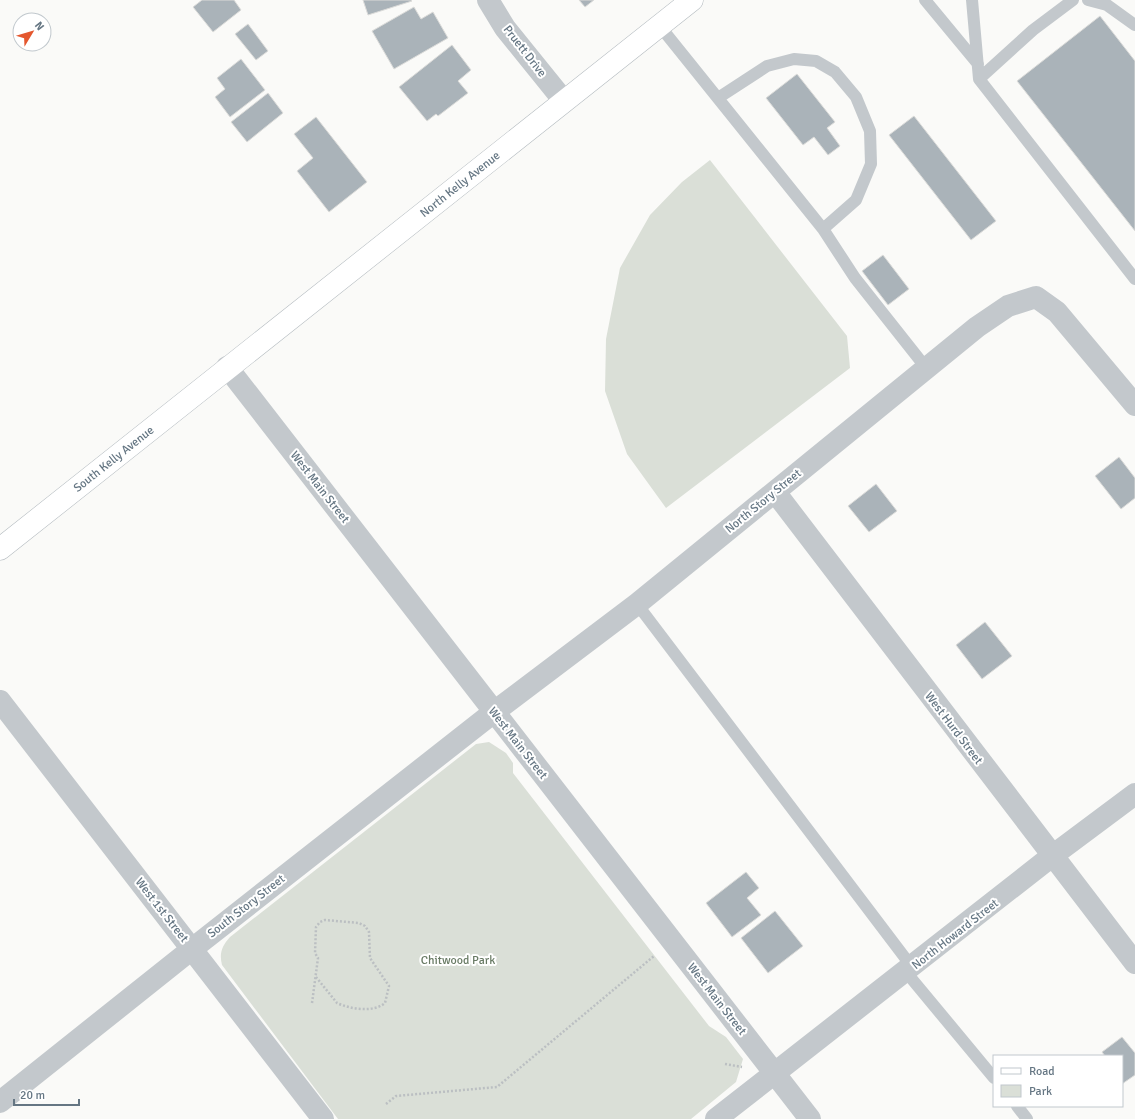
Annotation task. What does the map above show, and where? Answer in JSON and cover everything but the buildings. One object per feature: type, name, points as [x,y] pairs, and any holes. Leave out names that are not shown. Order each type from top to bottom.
[{"type":"main road","name":"North Kelly Avenue","points":[[227,368],[692,0]]},
{"type":"main road","name":"South Kelly Avenue","points":[[0,549],[227,368]]},
{"type":"street","name":"Pruett Drive","points":[[488,0],[505,28],[564,101]]},
{"type":"street","name":"North Story Street","points":[[494,712],[637,604],[977,327],[1008,306],[1036,297],[1057,312],[1135,405]]},
{"type":"street","name":"West Main Street","points":[[227,368],[810,1119]]},
{"type":"street","name":"West Hurd Street","points":[[775,492],[1135,964]]},
{"type":"street","name":"West 1st Street","points":[[0,701],[323,1119]]},
{"type":"street","name":"South Story Street","points":[[0,1102],[494,712]]},
{"type":"street","name":"North Howard Street","points":[[716,1119],[909,970],[1052,856],[1135,794]]},
{"type":"lane","points":[[925,0],[978,64]]},
{"type":"lane","points":[[972,0],[979,79],[1135,279]]},
{"type":"lane","points":[[979,79],[1032,30],[1073,0]]},
{"type":"lane","points":[[1088,0],[1107,5],[1135,25]]},
{"type":"lane","points":[[659,25],[823,229],[855,278],[927,369]]},
{"type":"lane","points":[[718,98],[767,66],[794,59],[816,61],[835,72],[856,97],[870,131],[871,164],[856,200],[823,229]]},
{"type":"lane","points":[[637,604],[909,970],[993,1077]]},
{"type":"lane","points":[[1018,1107],[1027,1119]]},
{"type":"path","points":[[312,1003],[318,958],[315,953],[316,927],[320,922],[325,920],[359,923],[365,926],[369,932],[370,958],[389,986],[385,1003],[374,1010],[337,1003],[316,976]]},
{"type":"path","points":[[386,1104],[396,1096],[497,1086],[654,956]]},
{"type":"green space","points":[[710,160],[847,336],[850,368],[666,508],[627,454],[605,391],[606,339],[620,268],[650,215],[682,182]]},
{"type":"green space","name":"Chitwood Park","points":[[489,742],[506,753],[513,763],[513,773],[709,1026],[726,1037],[743,1059],[736,1082],[691,1119],[338,1119],[222,965],[222,950],[230,937],[476,744]]}]
